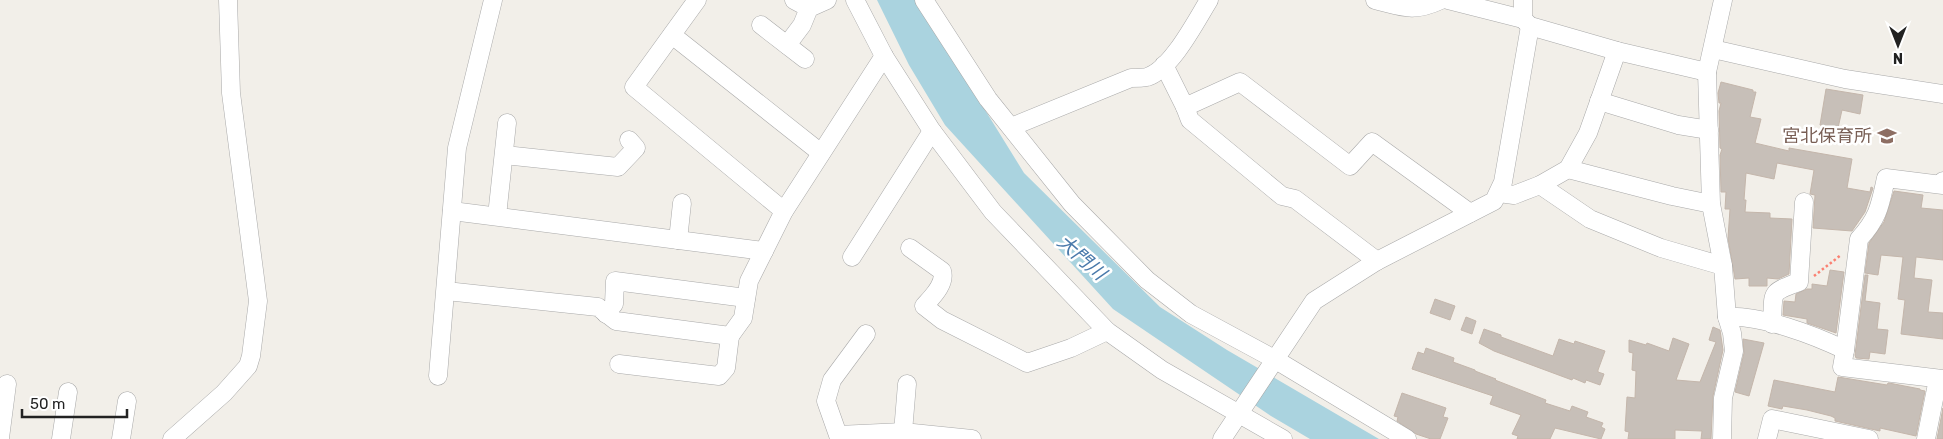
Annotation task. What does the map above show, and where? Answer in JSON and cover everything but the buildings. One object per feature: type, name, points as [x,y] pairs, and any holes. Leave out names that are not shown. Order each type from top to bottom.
[{"type":"street","points":[[172,439],[224,393],[248,366],[251,356],[258,301],[231,93],[228,0]]},
{"type":"street","points":[[438,376],[457,148],[493,0]]},
{"type":"street","points":[[697,0],[634,87],[784,211]]},
{"type":"street","points":[[787,45],[802,25],[802,4],[827,0]]},
{"type":"street","points":[[855,0],[884,56],[932,131],[993,212],[1107,331],[1162,370],[1241,412],[1283,439]]},
{"type":"street","points":[[924,0],[988,100],[1072,204],[1147,280],[1191,314],[1407,439]]},
{"type":"street","points":[[1011,127],[1131,78],[1147,77],[1164,65],[1178,50],[1210,0]]},
{"type":"street","points":[[1375,0],[1410,9],[1427,7],[1441,0]]},
{"type":"street","points":[[1448,0],[1527,22],[1617,51],[1707,72]]},
{"type":"street","points":[[1222,439],[1314,301],[1377,261],[1494,201],[1503,182],[1527,22],[1523,0]]},
{"type":"street","points":[[1722,439],[1723,398],[1734,351],[1732,333],[1726,317],[1723,266],[1710,204],[1707,72],[1724,0]]},
{"type":"street","points":[[761,25],[805,59]]},
{"type":"street","points":[[672,35],[821,153]]},
{"type":"street","points":[[1713,50],[1846,79],[1943,94]]},
{"type":"street","points":[[1499,193],[1514,194],[1540,185],[1568,169],[1588,133],[1617,51]]},
{"type":"street","points":[[619,364],[719,376],[726,368],[730,336],[743,318],[749,281],[784,211],[884,56]]},
{"type":"street","points":[[1164,65],[1186,107],[1190,120],[1282,196],[1295,199],[1377,261]]},
{"type":"street","points":[[1186,107],[1240,82],[1350,166],[1372,142],[1470,213]]},
{"type":"street","points":[[1599,101],[1678,125],[1709,130]]},
{"type":"street","points":[[497,216],[507,123]]},
{"type":"street","points":[[852,257],[932,131]]},
{"type":"street","points":[[504,155],[618,167],[636,148],[629,140]]},
{"type":"street","points":[[1568,169],[1710,204]]},
{"type":"street","points":[[1926,439],[1941,379],[1842,367],[1859,239],[1871,226],[1878,214],[1886,178],[1943,186],[1943,181]]},
{"type":"street","points":[[1540,185],[1590,219],[1661,248],[1723,266]]},
{"type":"street","points":[[1772,324],[1774,294],[1778,290],[1799,282],[1804,202]]},
{"type":"street","points":[[678,240],[682,203]]},
{"type":"street","points":[[452,210],[764,251]]},
{"type":"street","points":[[910,248],[942,271],[944,276],[924,306],[942,320],[1027,364],[1071,348],[1107,331]]},
{"type":"street","points":[[606,314],[614,304],[615,281],[746,298]]},
{"type":"street","points":[[446,291],[598,307],[616,321],[730,336]]},
{"type":"street","points":[[1726,317],[1740,316],[1772,324],[1820,338],[1845,350]]},
{"type":"street","points":[[866,334],[832,380],[826,401],[838,435],[903,432],[972,439]]},
{"type":"street","points":[[0,438],[7,384]]},
{"type":"street","points":[[903,432],[907,384]]},
{"type":"street","points":[[61,439],[68,392]]},
{"type":"street","points":[[121,439],[127,401]]},
{"type":"street","points":[[1767,439],[1772,419],[1868,439]]},
{"type":"path","points":[[1799,282],[1813,278],[1859,239]]},
{"type":"water","name":"大門川","points":[[877,0],[917,0],[1024,173],[1160,307],[1227,350],[1379,439],[1310,439],[1271,416],[1113,309],[945,125],[909,65]]},
{"type":"place","name":"宮北保育所","points":[[1887,136]]}]
